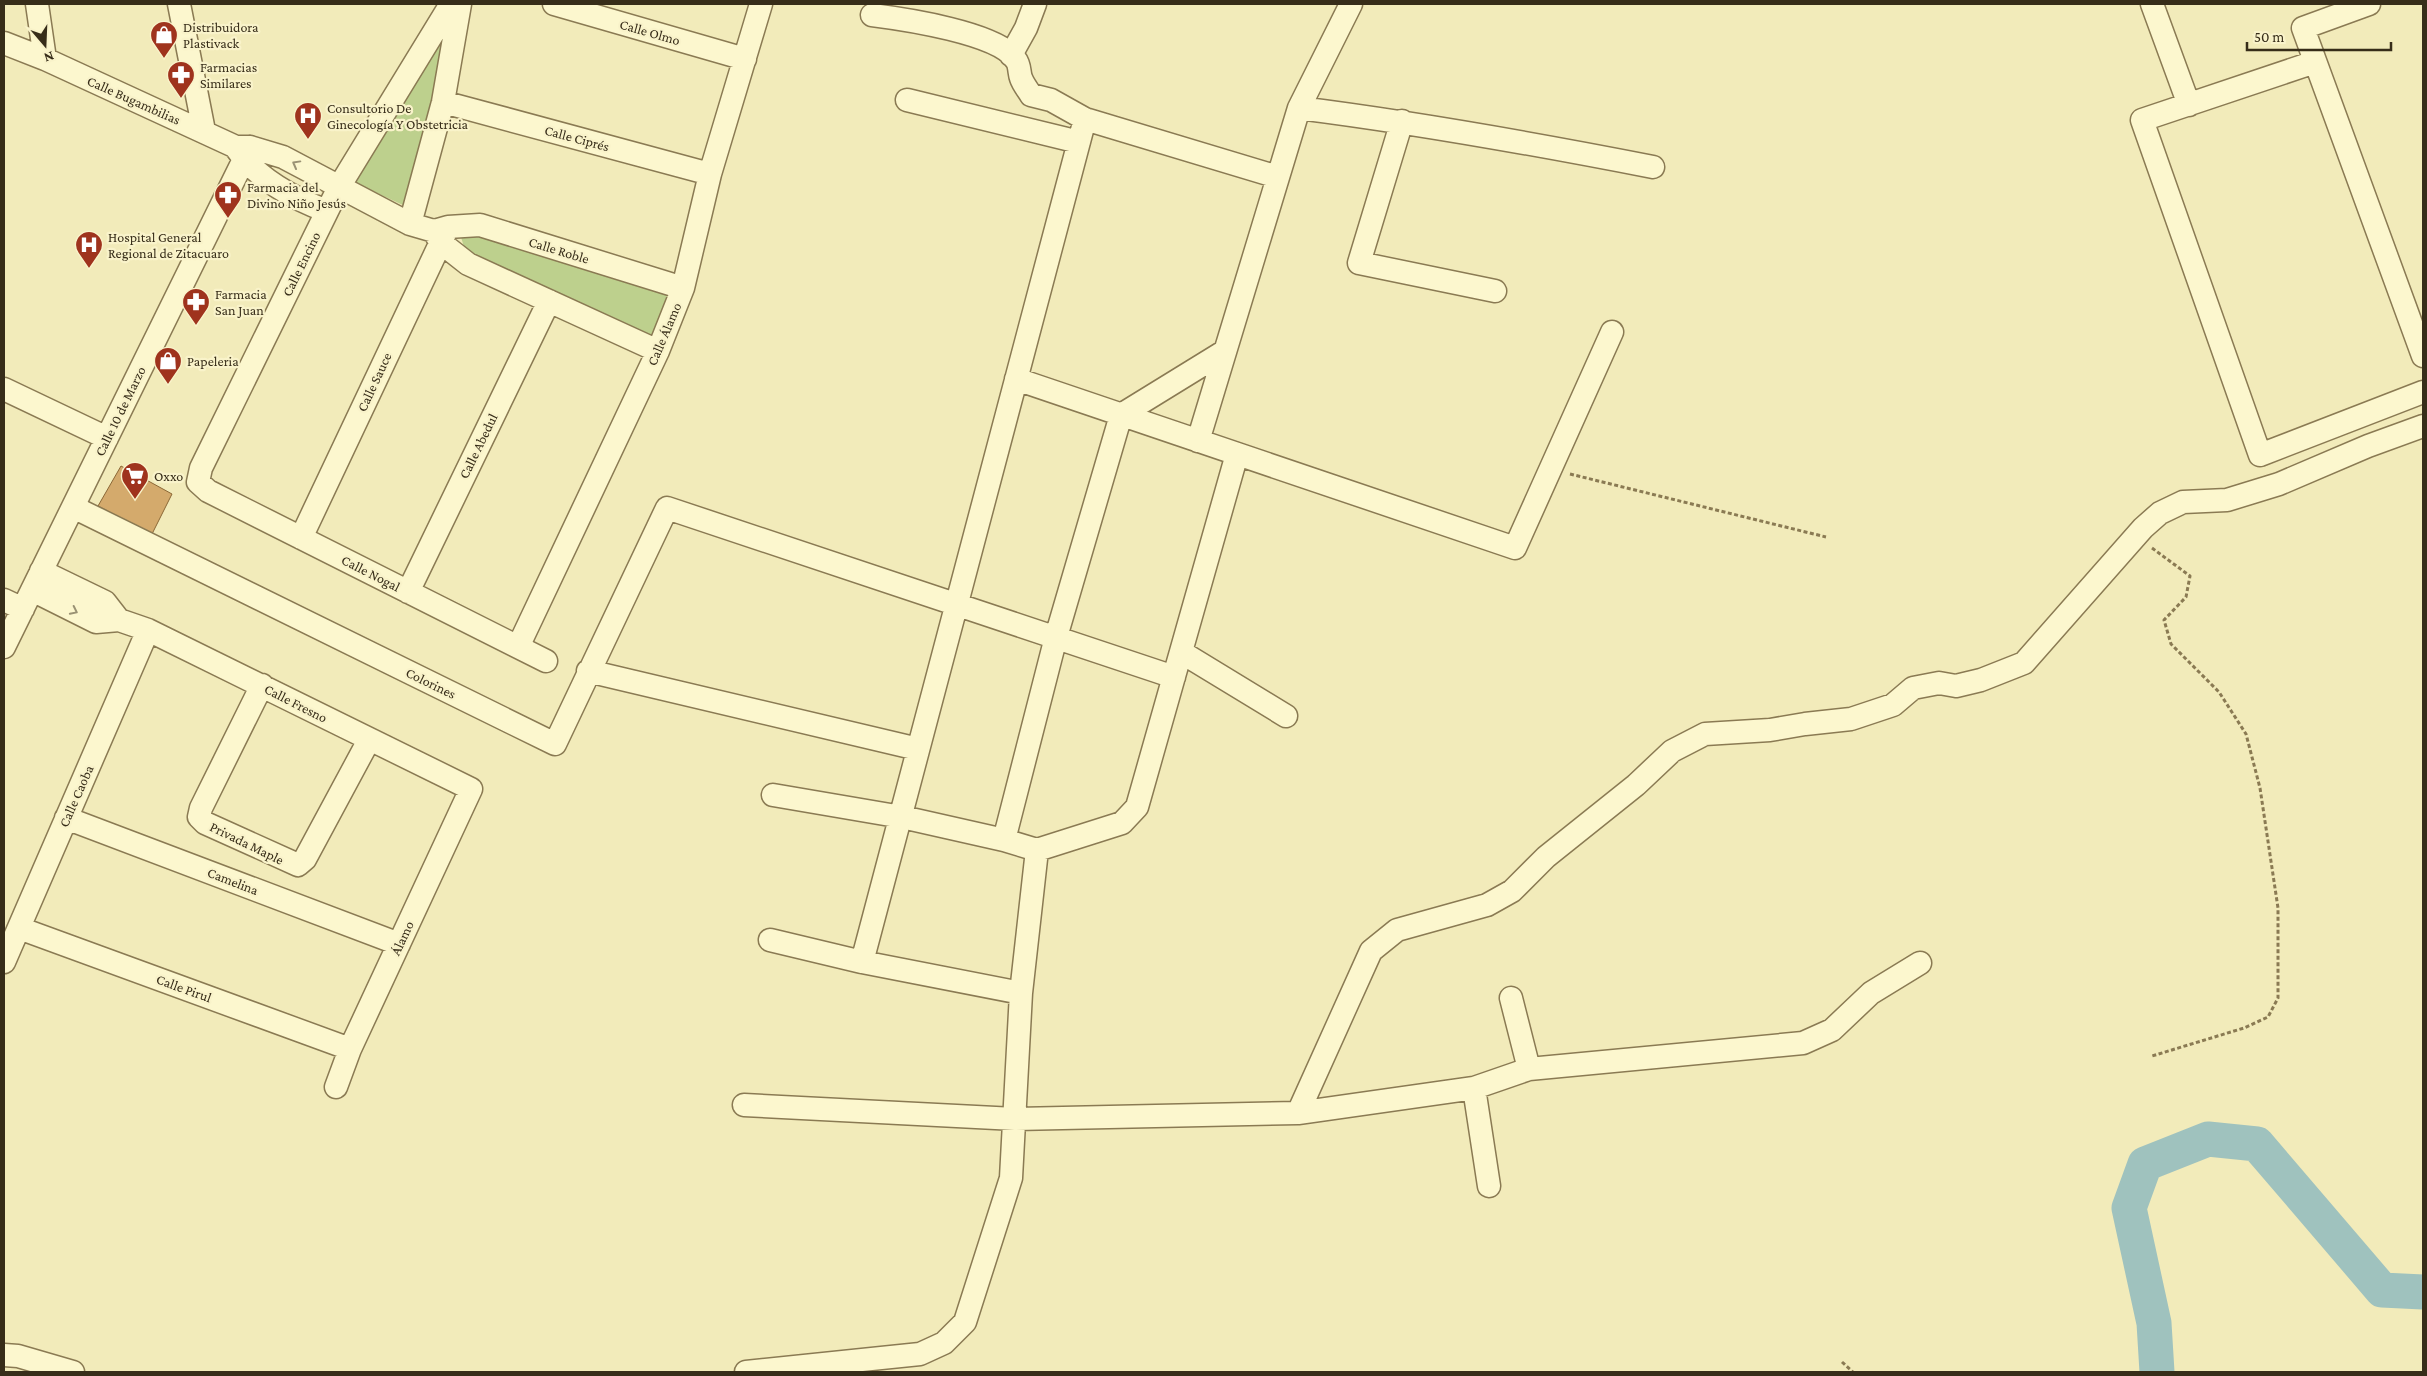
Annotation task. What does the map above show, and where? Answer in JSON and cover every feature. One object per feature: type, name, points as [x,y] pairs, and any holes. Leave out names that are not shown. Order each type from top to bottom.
[{"type":"street","points":[[37,4],[45,59]]},
{"type":"street","points":[[179,4],[204,131]]},
{"type":"street","name":"Calle Encino","points":[[198,482],[201,468],[339,187],[452,4]]},
{"type":"street","points":[[410,224],[444,102],[460,4]]},
{"type":"street","name":"Calle Olmo","points":[[554,4],[745,59]]},
{"type":"street","name":"Calle Álamo","points":[[518,647],[658,351],[683,288],[710,174],[761,4]]},
{"type":"street","points":[[1012,55],[1026,28],[1035,4]]},
{"type":"street","points":[[1198,441],[1299,108],[1351,4]]},
{"type":"street","points":[[2152,4],[2188,105]]},
{"type":"street","points":[[2369,4],[2303,28],[2423,356]]},
{"type":"street","points":[[885,12],[932,23],[993,44],[1017,60],[1021,78],[1031,95],[1051,100],[1085,119],[1278,177]]},
{"type":"street","name":"Calle Bugambilias","points":[[4,44],[45,59],[204,131],[243,151]]},
{"type":"street","points":[[2315,62],[2142,120],[2260,455],[2423,392]]},
{"type":"street","points":[[907,100],[1079,142]]},
{"type":"street","name":"Calle Ciprés","points":[[444,102],[710,174]]},
{"type":"street","points":[[1299,108],[1402,121],[1528,142],[1653,167]]},
{"type":"street","points":[[862,962],[902,817],[918,748],[1085,119]]},
{"type":"street","points":[[1402,121],[1359,263],[1495,291]]},
{"type":"street","points":[[243,151],[270,182],[312,206],[327,212]]},
{"type":"street","name":"Calle Roble","points":[[243,151],[283,157],[410,224],[441,234],[468,264],[658,351]]},
{"type":"street","name":"Calle 10 de Marzo","points":[[4,647],[25,593],[73,507],[243,151]]},
{"type":"street","name":"Calle Roble","points":[[441,234],[480,225],[683,288]]},
{"type":"street","name":"Calle Sauce","points":[[301,538],[441,234]]},
{"type":"street","name":"Calle Abedul","points":[[408,592],[549,301]]},
{"type":"street","points":[[1016,379],[1515,548],[1612,332]]},
{"type":"street","points":[[1004,840],[1056,637],[1121,415],[1225,351]]},
{"type":"street","points":[[4,389],[107,438]]},
{"type":"street","points":[[1298,1113],[1371,951],[1398,930],[1487,905],[1512,891],[1546,857],[1636,785],[1672,751],[1705,734],[1770,730],[1851,719],[1893,705],[1913,688],[1939,682],[1956,686],[1981,680],[2024,663],[2136,536],[2160,513],[2183,502],[2227,500],[2279,484],[2368,446],[2423,426]]},
{"type":"street","points":[[773,795],[902,817],[1004,840],[1037,850],[1122,823],[1137,807],[1237,454]]},
{"type":"street","name":"Calle Nogal","points":[[198,482],[208,491],[546,661]]},
{"type":"street","name":"Colorines","points":[[73,507],[555,744],[667,508],[956,605]]},
{"type":"street","name":"Calle Fresno","points":[[25,593],[105,602],[119,620],[148,630],[471,789]]},
{"type":"street","points":[[956,605],[1174,677]]},
{"type":"street","name":"Calle Caoba","points":[[4,962],[148,630]]},
{"type":"street","points":[[1181,652],[1286,716]]},
{"type":"street","points":[[588,671],[918,748]]},
{"type":"street","name":"Privada Maple","points":[[262,685],[201,808],[200,817],[205,823],[298,866],[305,859],[369,740]]},
{"type":"street","name":"Álamo","points":[[336,1088],[350,1049],[471,789]]},
{"type":"street","name":"Camelina","points":[[66,818],[399,944]]},
{"type":"street","points":[[746,1372],[920,1354],[944,1343],[966,1322],[1011,1178],[1021,993],[1037,850]]},
{"type":"street","name":"Calle Pirul","points":[[19,928],[350,1049]]},
{"type":"street","points":[[770,940],[862,962],[1021,993]]},
{"type":"street","points":[[744,1105],[1015,1120],[1298,1113],[1474,1088],[1529,1069],[1804,1044],[1832,1030],[1871,993],[1920,963]]},
{"type":"street","points":[[1511,998],[1529,1069]]},
{"type":"street","points":[[1474,1088],[1489,1186]]},
{"type":"street","points":[[4,1355],[18,1356],[73,1372]]},
{"type":"path","points":[[1551,470],[1826,537]]},
{"type":"path","points":[[2136,536],[2190,576],[2186,598],[2164,620],[2171,644],[2219,692],[2246,734],[2260,788],[2278,908],[2278,998],[2268,1017],[2244,1028],[2152,1056]]},
{"type":"path","points":[[1842,1362],[1853,1372]]},
{"type":"green space","points":[[456,4],[405,206],[349,180]]},
{"type":"green space","points":[[480,231],[670,288],[652,342],[465,250],[460,234]]},
{"type":"building","name":"Oxxo","points":[[121,466],[172,494],[152,534],[98,506]]},
{"type":"waterway","points":[[2157,1372],[2154,1323],[2129,1208],[2145,1164],[2208,1139],[2257,1144],[2382,1290],[2423,1292]]},
{"type":"place","name":"Distribuidora Plastivack","points":[[164,59]]},
{"type":"place","name":"Farmacias Similares","points":[[181,99]]},
{"type":"place","name":"Consultorio De Ginecología Y Obstetricia","points":[[308,140]]},
{"type":"place","name":"Farmacia del Divino Niño Jesús","points":[[228,219]]},
{"type":"place","name":"Hospital General Regional de Zitacuaro","points":[[89,269]]},
{"type":"place","name":"Farmacia San Juan","points":[[196,326]]},
{"type":"place","name":"Papeleria","points":[[168,385]]},
{"type":"place","name":"Oxxo","points":[[135,500]]}]
